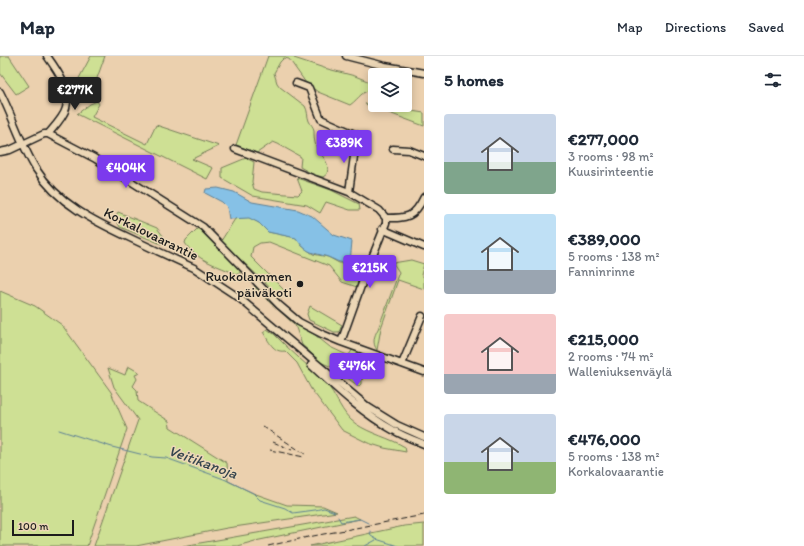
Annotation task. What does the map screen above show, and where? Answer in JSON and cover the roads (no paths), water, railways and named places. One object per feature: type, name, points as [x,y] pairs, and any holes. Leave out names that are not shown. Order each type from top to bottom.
[{"type":"street","points":[[47,56],[64,85],[67,100],[66,109],[48,134]]},
{"type":"street","points":[[346,56],[385,66],[424,73]]},
{"type":"street","points":[[296,83],[309,88],[321,119],[357,135],[349,192]]},
{"type":"street","name":"Korkalovaarantie","points":[[0,92],[35,168],[47,185],[60,198],[95,221],[208,276],[238,297],[368,407],[397,426],[424,437]]},
{"type":"street","points":[[0,152],[23,144],[33,138],[48,134],[94,158],[203,227],[279,306],[299,322],[341,342],[424,372]]},
{"type":"street","points":[[235,149],[349,192],[379,210],[386,218],[403,218],[410,215],[421,203],[424,197]]},
{"type":"street","points":[[393,150],[409,150],[424,156]]},
{"type":"street","points":[[341,342],[382,229],[386,222],[386,218]]},
{"type":"street","points":[[382,229],[424,247]]},
{"type":"street","points":[[402,364],[422,316]]},
{"type":"street","name":"Korkalovaarantie","points":[[289,340],[292,346],[329,382],[363,411],[394,431],[424,444]]},
{"type":"water","points":[[218,188],[234,192],[252,202],[298,210],[312,216],[334,235],[352,241],[350,263],[340,262],[310,252],[303,247],[296,238],[268,232],[259,223],[249,218],[229,219],[227,207],[222,202],[205,193],[206,189]]},
{"type":"waterway","name":"Veitikanoja","points":[[59,430],[112,447],[152,457],[166,458],[224,479],[253,493],[260,500],[285,508],[293,513],[324,508],[335,512]]},
{"type":"waterway","name":"Veitikanoja","points":[[338,517],[341,522],[360,519],[368,523]]},
{"type":"waterway","name":"Veitikanoja","points":[[370,531],[371,536],[376,539],[398,546]]},
{"type":"waterway","points":[[365,546],[376,540]]},
{"type":"railway","points":[[262,426],[305,454]]},
{"type":"railway","points":[[273,442],[292,450]]},
{"type":"railway","points":[[270,450],[304,457]]},
{"type":"railway","points":[[268,546],[424,515]]},
{"type":"place","name":"Ruokolammen päiväkoti","points":[[300,284]]}]
